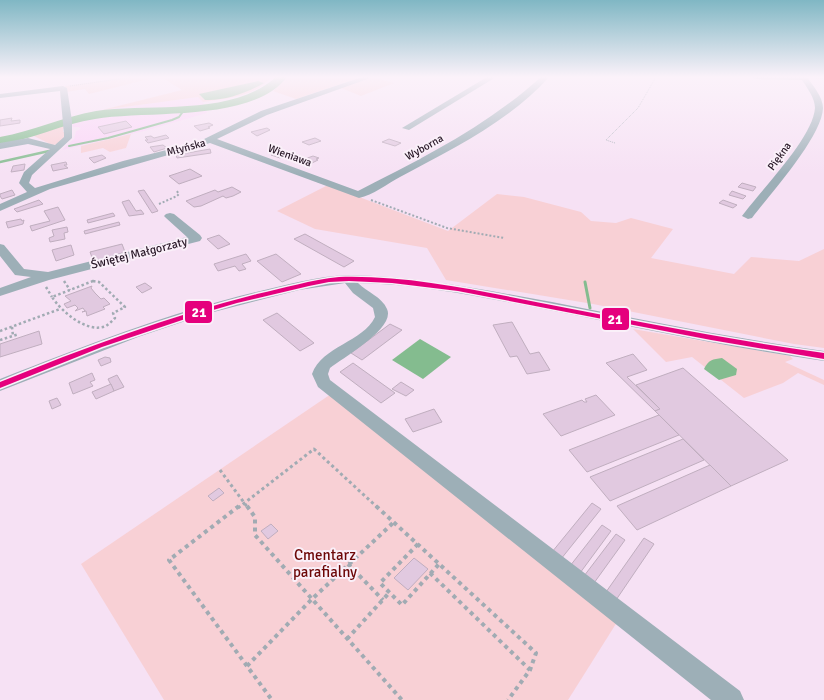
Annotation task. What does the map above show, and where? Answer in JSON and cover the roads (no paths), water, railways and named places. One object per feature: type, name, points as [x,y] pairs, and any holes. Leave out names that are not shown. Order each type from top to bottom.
[{"type":"street","points":[[33,192],[24,183],[28,174],[68,138],[70,130],[66,110]]},
{"type":"street","name":"Młyńska","points":[[0,208],[33,192],[126,163],[210,140],[274,110]]},
{"type":"street","points":[[406,128],[437,110]]},
{"type":"street","name":"Wyborna","points":[[359,195],[433,155],[475,130],[504,110]]},
{"type":"street","name":"Piękna","points":[[748,216],[803,143],[817,120],[819,110]]},
{"type":"street","name":"Wieniawa","points":[[210,140],[359,195]]},
{"type":"street","points":[[0,146],[36,142],[57,148]]},
{"type":"street","name":"Świętej Małgorzaty","points":[[0,292],[45,277],[196,238],[170,216]]},
{"type":"street","points":[[0,248],[20,272],[16,279],[0,292]]},
{"type":"street","name":"Świętej Małgorzaty","points":[[20,272],[45,277]]},
{"type":"street","points":[[0,385],[122,336],[219,304],[296,287],[349,279],[425,285],[483,294],[765,348],[824,356]]},
{"type":"street","points":[[349,279],[353,287],[379,306],[382,311],[381,318],[373,328],[323,364],[320,374],[324,383],[731,700]]},
{"type":"waterway","points":[[0,141],[96,115],[172,110]]},
{"type":"waterway","points":[[69,146],[108,138],[172,120],[179,117],[184,110]]},
{"type":"waterway","points":[[0,162],[49,151]]},
{"type":"waterway","points":[[585,282],[590,308]]},
{"type":"park label","name":"Cmentarz parafialny","points":[[325,564]]}]
